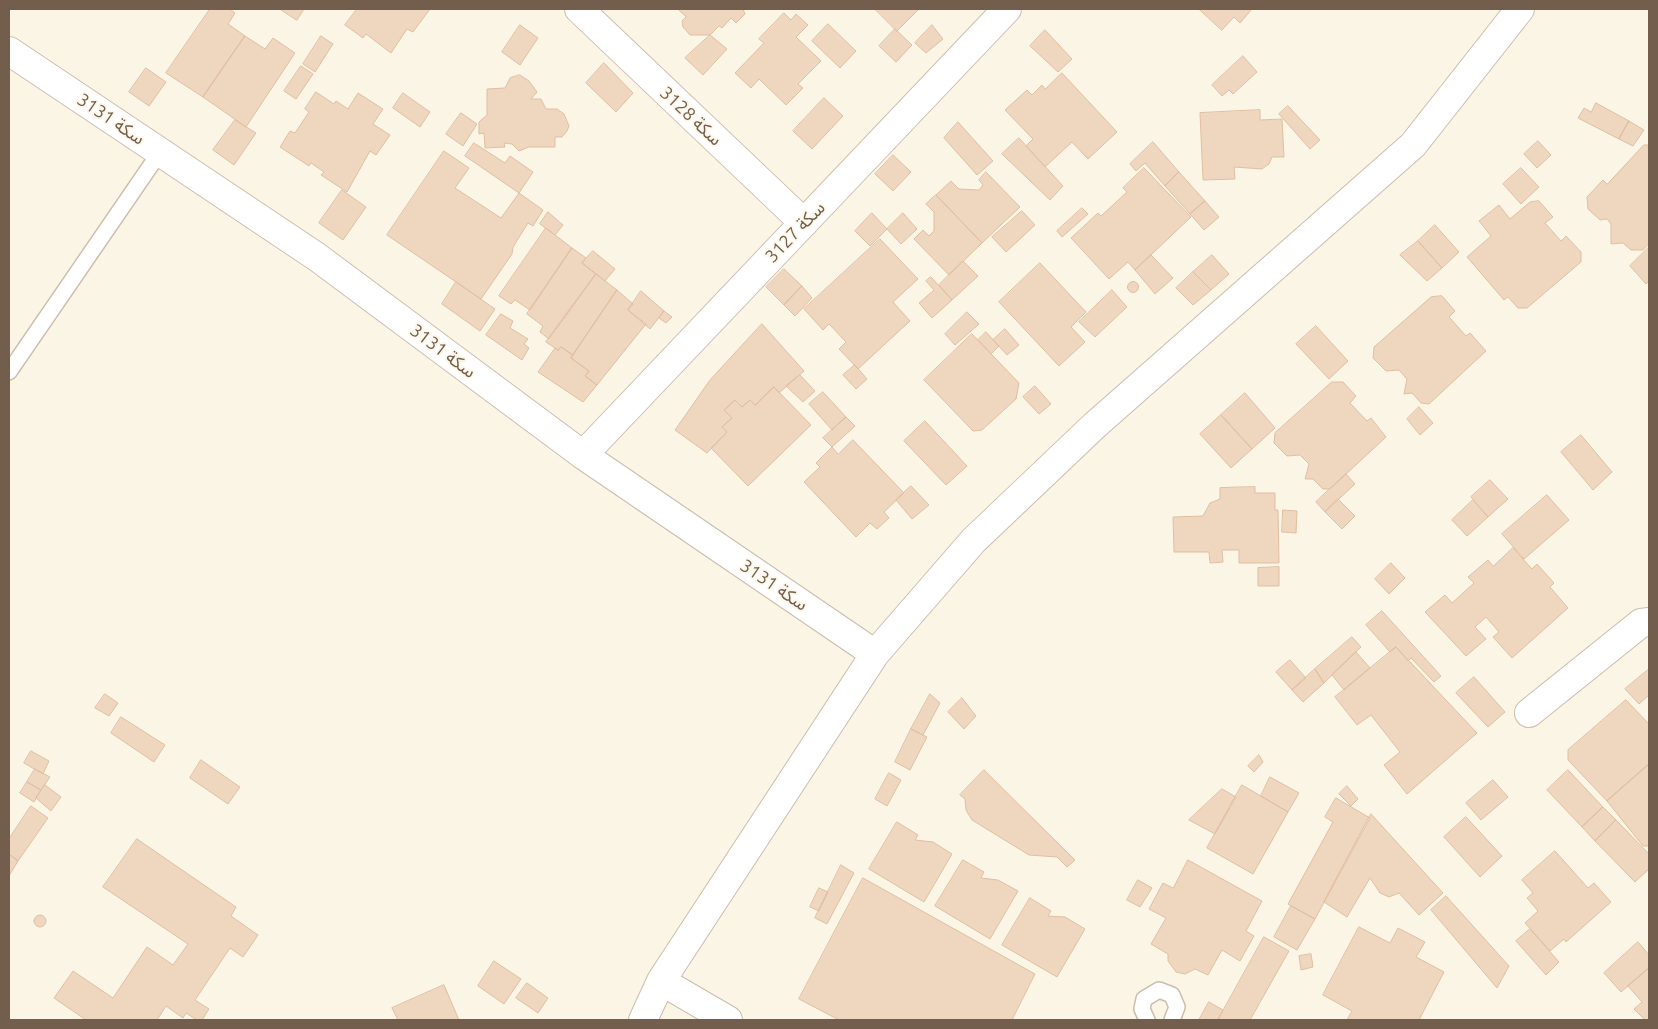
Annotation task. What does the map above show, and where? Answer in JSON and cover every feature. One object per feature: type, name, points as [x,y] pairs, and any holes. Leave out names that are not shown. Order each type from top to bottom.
[{"type":"street","name":"سكة 3128","points":[[578,9],[804,222]]},
{"type":"street","name":"سكة 3127","points":[[584,455],[1007,9]]},
{"type":"street","points":[[643,1020],[662,981],[875,654],[974,540],[1094,426],[1413,145],[1520,9]]},
{"type":"street","name":"سكة 3131","points":[[9,51],[317,257],[584,455],[875,654]]},
{"type":"street","points":[[1529,714],[1640,623],[1649,622]]},
{"type":"street","points":[[662,981],[728,1020]]},
{"type":"lane","points":[[9,372],[160,152]]},
{"type":"lane","points":[[1147,1020],[1142,1009],[1144,999],[1159,990],[1172,995],[1177,1007],[1172,1020]]},
{"type":"building","points":[[210,9],[230,9],[235,13],[228,24],[245,36],[203,97],[166,73]]},
{"type":"building","points":[[280,9],[304,9],[297,20]]},
{"type":"building","points":[[357,9],[430,9],[413,32],[407,29],[391,53],[366,34],[363,38],[345,25]]},
{"type":"building","points":[[678,9],[743,9],[745,14],[736,23],[731,18],[722,28],[719,26],[710,35],[690,35],[683,27],[682,21],[686,17]]},
{"type":"building","points":[[875,9],[919,9],[897,31]]},
{"type":"building","points":[[1199,9],[1252,9],[1240,23],[1234,17],[1222,30]]},
{"type":"building","points":[[784,13],[791,20],[796,14],[808,25],[796,37],[821,61],[798,84],[803,88],[786,105],[759,79],[751,88],[735,73],[764,43],[759,39]]},
{"type":"building","points":[[828,24],[856,51],[840,68],[812,41]]},
{"type":"building","points":[[520,25],[538,38],[520,65],[502,52]]},
{"type":"building","points":[[932,25],[943,39],[926,53],[915,43]]},
{"type":"building","points":[[895,29],[912,45],[896,62],[879,46]]},
{"type":"building","points":[[1045,30],[1072,59],[1058,72],[1030,46]]},
{"type":"building","points":[[710,35],[727,49],[703,75],[685,58]]},
{"type":"building","points":[[245,36],[265,49],[273,38],[295,53],[246,127],[203,97]]},
{"type":"building","points":[[321,36],[333,44],[315,72],[303,64]]},
{"type":"building","points":[[1243,56],[1257,72],[1233,94],[1229,90],[1222,96],[1212,85]]},
{"type":"building","points":[[604,63],[633,93],[616,112],[586,83]]},
{"type":"building","points":[[301,66],[313,74],[296,99],[284,91]]},
{"type":"building","points":[[146,68],[166,82],[149,106],[129,92]]},
{"type":"building","points":[[1062,73],[1117,132],[1088,159],[1072,142],[1045,167],[1026,146],[1033,139],[1005,110],[1027,90],[1032,95],[1042,85],[1045,89]]},
{"type":"building","points":[[520,75],[529,81],[537,92],[531,99],[541,99],[546,109],[557,109],[564,114],[569,126],[567,131],[562,137],[555,137],[555,147],[529,147],[519,151],[512,144],[504,143],[505,147],[485,148],[484,133],[479,134],[479,122],[487,115],[487,89],[505,88],[510,78]]},
{"type":"building","points":[[316,92],[334,104],[336,101],[348,109],[358,93],[383,109],[373,124],[390,135],[376,155],[370,151],[347,192],[321,175],[324,172],[311,163],[309,166],[280,147],[290,131],[295,133],[309,112],[305,109]]},
{"type":"building","points":[[403,93],[430,112],[420,127],[393,108]]},
{"type":"building","points":[[824,98],[843,116],[812,149],[793,131]]},
{"type":"building","points":[[1596,103],[1629,121],[1619,139],[1578,118],[1584,108],[1591,112]]},
{"type":"building","points":[[1288,106],[1320,140],[1310,149],[1279,114]]},
{"type":"building","points":[[1260,110],[1260,120],[1282,119],[1284,157],[1272,157],[1269,164],[1262,169],[1234,167],[1235,179],[1203,180],[1200,113]]},
{"type":"building","points":[[461,113],[477,124],[463,146],[446,134]]},
{"type":"building","points":[[235,120],[256,133],[234,165],[213,150]]},
{"type":"building","points":[[1629,121],[1644,130],[1633,146],[1619,139]]},
{"type":"building","points":[[958,122],[993,161],[977,175],[944,138]]},
{"type":"building","points":[[1019,138],[1063,186],[1050,200],[1002,154]]},
{"type":"building","points":[[1538,141],[1551,155],[1537,168],[1524,154]]},
{"type":"building","points":[[1153,142],[1179,172],[1165,186],[1145,163],[1136,171],[1130,164]]},
{"type":"building","points":[[474,143],[505,163],[510,156],[533,172],[519,193],[465,156]]},
{"type":"building","points":[[1644,145],[1649,145],[1649,243],[1643,250],[1631,250],[1623,243],[1611,244],[1611,224],[1607,219],[1600,220],[1588,209],[1587,197],[1603,180],[1607,184]]},
{"type":"building","points":[[444,151],[469,168],[455,188],[501,218],[519,193],[543,210],[533,226],[528,223],[513,247],[512,254],[481,299],[387,235]]},
{"type":"building","points":[[893,155],[911,172],[893,191],[875,174]]},
{"type":"building","points":[[1144,168],[1191,217],[1135,270],[1128,262],[1109,279],[1071,238],[1098,213],[1101,216],[1127,192],[1123,188]]},
{"type":"building","points":[[1521,168],[1539,187],[1521,204],[1503,184]]},
{"type":"building","points":[[986,172],[1020,207],[982,243],[936,195],[951,181],[959,189],[979,190],[983,185],[979,180]]},
{"type":"building","points":[[1179,172],[1205,201],[1190,214],[1165,186]]},
{"type":"building","points":[[342,190],[366,207],[343,240],[319,223]]},
{"type":"building","points":[[936,195],[982,243],[949,275],[914,239],[923,230],[929,236],[934,231],[934,212],[926,204]]},
{"type":"building","points":[[1205,201],[1219,217],[1204,230],[1190,214]]},
{"type":"building","points":[[1539,201],[1553,217],[1545,223],[1561,241],[1566,236],[1581,252],[1581,262],[1527,308],[1518,308],[1508,297],[1504,300],[1467,257],[1491,236],[1479,221],[1499,205],[1510,219],[1530,202]]},
{"type":"building","points":[[1082,208],[1088,214],[1062,237],[1057,231]]},
{"type":"building","points":[[1022,211],[1035,225],[1006,252],[992,237]]},
{"type":"building","points":[[548,212],[563,225],[555,235],[540,224]]},
{"type":"building","points":[[872,213],[887,229],[870,246],[855,231]]},
{"type":"building","points":[[903,213],[917,229],[901,244],[887,229]]},
{"type":"building","points":[[1435,225],[1459,252],[1442,268],[1418,241]]},
{"type":"building","points":[[546,228],[572,248],[530,310],[515,300],[511,304],[499,296]]},
{"type":"building","points":[[880,239],[918,279],[893,302],[910,321],[858,369],[839,349],[846,342],[829,324],[823,330],[804,309]]},
{"type":"building","points":[[1418,241],[1442,268],[1427,281],[1400,255]]},
{"type":"building","points":[[1649,247],[1649,281],[1646,284],[1630,266]]},
{"type":"building","points":[[572,248],[586,258],[582,263],[596,274],[549,339],[540,332],[543,326],[527,314]]},
{"type":"building","points":[[593,251],[615,269],[605,281],[582,263]]},
{"type":"building","points":[[1151,255],[1173,278],[1155,294],[1135,270]]},
{"type":"building","points":[[1212,255],[1229,274],[1211,290],[1193,272]]},
{"type":"building","points":[[963,261],[978,276],[952,300],[939,285]]},
{"type":"building","points":[[1040,263],[1086,312],[1071,327],[1085,342],[1059,366],[999,302]]},
{"type":"building","points":[[784,269],[802,286],[784,305],[766,287]]},
{"type":"building","points":[[1193,272],[1211,290],[1193,305],[1176,288]]},
{"type":"building","points":[[596,274],[617,290],[573,355],[561,347],[558,350],[546,342]]},
{"type":"building","points":[[931,277],[952,300],[932,318],[919,303],[934,290],[926,281]]},
{"type":"building","points":[[456,282],[495,309],[480,331],[442,304]]},
{"type":"building","points":[[1131,282],[1135,282],[1138,287],[1137,291],[1131,292],[1128,289],[1128,285]]},
{"type":"building","points":[[802,286],[812,298],[795,316],[784,305]]},
{"type":"building","points":[[617,290],[633,304],[628,310],[646,324],[597,385],[585,376],[589,371],[571,358]]},
{"type":"building","points":[[1112,290],[1127,307],[1095,337],[1079,322]]},
{"type":"building","points":[[641,291],[664,311],[650,329],[628,310]]},
{"type":"building","points":[[1442,296],[1455,311],[1449,317],[1466,336],[1470,333],[1486,351],[1429,404],[1421,403],[1412,393],[1404,394],[1407,379],[1399,370],[1386,371],[1373,358],[1374,347],[1431,297]]},
{"type":"building","points":[[664,311],[672,317],[666,323],[659,318]]},
{"type":"building","points":[[967,312],[979,324],[955,345],[945,334]]},
{"type":"building","points":[[501,314],[513,321],[510,328],[528,339],[524,344],[529,348],[522,360],[486,335]]},
{"type":"building","points":[[762,324],[804,371],[779,393],[774,387],[755,405],[750,400],[742,407],[735,400],[724,410],[732,418],[722,427],[727,432],[707,453],[675,430],[710,380]]},
{"type":"building","points":[[1316,326],[1348,361],[1329,379],[1296,344]]},
{"type":"building","points":[[1005,329],[1019,345],[1007,355],[993,340]]},
{"type":"building","points":[[986,332],[999,346],[991,354],[978,340]]},
{"type":"building","points":[[972,334],[1019,383],[1016,399],[982,430],[973,431],[924,380]]},
{"type":"building","points":[[561,347],[573,355],[571,358],[589,371],[585,376],[597,385],[583,402],[538,372],[555,348],[558,350]]},
{"type":"building","points":[[855,365],[867,379],[856,389],[843,375]]},
{"type":"building","points":[[800,375],[815,391],[803,402],[786,386]]},
{"type":"building","points":[[1332,382],[1343,382],[1356,396],[1350,403],[1367,421],[1371,418],[1386,437],[1330,489],[1323,489],[1313,479],[1305,479],[1309,464],[1300,455],[1287,456],[1274,443],[1275,433]]},
{"type":"building","points":[[1035,386],[1051,404],[1039,414],[1023,397]]},
{"type":"building","points":[[774,387],[811,425],[748,486],[711,448],[727,432],[722,427],[732,418],[724,410],[735,400],[742,407],[750,400],[755,405]]},
{"type":"building","points":[[823,392],[846,417],[832,430],[809,404]]},
{"type":"building","points":[[1245,393],[1275,428],[1252,449],[1221,415]]},
{"type":"building","points":[[1419,407],[1433,423],[1420,435],[1407,419]]},
{"type":"building","points":[[1221,415],[1252,449],[1231,468],[1200,434]]},
{"type":"building","points":[[846,417],[855,426],[832,447],[823,438]]},
{"type":"building","points":[[925,421],[967,466],[946,485],[904,441]]},
{"type":"building","points":[[1581,435],[1612,472],[1593,490],[1561,452]]},
{"type":"building","points":[[853,440],[904,493],[884,512],[889,518],[877,529],[870,523],[856,537],[804,482],[820,467],[816,463],[832,447],[838,454]]},
{"type":"building","points":[[1346,474],[1355,484],[1325,512],[1316,502]]},
{"type":"building","points":[[1490,480],[1508,499],[1488,517],[1471,497]]},
{"type":"building","points":[[911,486],[929,505],[912,519],[896,500]]},
{"type":"building","points":[[1255,487],[1255,493],[1275,493],[1275,510],[1278,510],[1279,563],[1239,563],[1239,550],[1222,550],[1223,562],[1210,563],[1209,552],[1174,552],[1173,517],[1203,516],[1210,503],[1220,499],[1220,488]]},
{"type":"building","points":[[1547,495],[1569,520],[1524,559],[1502,534]]},
{"type":"building","points":[[1338,499],[1355,516],[1342,529],[1325,512]]},
{"type":"building","points":[[1473,500],[1488,517],[1467,536],[1452,520]]},
{"type":"building","points":[[1283,510],[1297,511],[1296,533],[1282,532]]},
{"type":"building","points":[[1513,548],[1532,569],[1537,564],[1554,583],[1550,587],[1568,608],[1512,658],[1493,637],[1499,632],[1486,617],[1475,627],[1486,639],[1466,656],[1425,612],[1445,595],[1452,603],[1474,583],[1468,577],[1488,560],[1493,566]]},
{"type":"building","points":[[1391,563],[1405,578],[1389,594],[1375,579]]},
{"type":"building","points":[[1279,567],[1279,586],[1258,586],[1258,568]]},
{"type":"building","points":[[1382,611],[1441,676],[1434,682],[1411,658],[1408,661],[1396,647],[1390,652],[1366,625]]},
{"type":"building","points":[[1352,637],[1361,647],[1324,683],[1315,669]]},
{"type":"building","points":[[1396,647],[1477,733],[1407,794],[1384,765],[1400,752],[1371,715],[1357,725],[1335,697]]},
{"type":"building","points":[[1356,652],[1370,668],[1344,690],[1332,675]]},
{"type":"building","points":[[1290,660],[1306,678],[1292,690],[1276,672]]},
{"type":"building","points":[[1315,669],[1324,683],[1303,702],[1292,690]]},
{"type":"building","points":[[1649,669],[1649,695],[1639,704],[1625,689]]},
{"type":"building","points":[[1474,677],[1505,712],[1488,727],[1456,693]]},
{"type":"building","points":[[105,694],[118,703],[109,716],[95,708]]},
{"type":"building","points":[[930,694],[940,703],[923,735],[911,729]]},
{"type":"building","points":[[962,698],[976,716],[964,729],[948,712]]},
{"type":"building","points":[[1626,700],[1649,724],[1649,764],[1607,801],[1568,760],[1568,750]]},
{"type":"building","points":[[121,717],[165,745],[154,762],[111,733]]},
{"type":"building","points":[[911,729],[927,737],[910,770],[895,762]]},
{"type":"building","points":[[31,751],[49,761],[43,774],[24,763]]},
{"type":"building","points":[[1259,755],[1263,762],[1254,772],[1248,766]]},
{"type":"building","points":[[201,760],[240,787],[228,804],[190,778]]},
{"type":"building","points":[[1649,764],[1649,846],[1643,846],[1607,801]]},
{"type":"building","points":[[35,769],[50,777],[41,790],[27,782]]},
{"type":"building","points":[[984,770],[1075,860],[1067,867],[1057,857],[1029,855],[972,820],[966,810],[965,799],[960,795]]},
{"type":"building","points":[[1568,770],[1603,807],[1582,827],[1547,790]]},
{"type":"building","points":[[889,773],[901,780],[887,806],[875,799]]},
{"type":"building","points":[[1270,777],[1299,793],[1288,812],[1261,796]]},
{"type":"building","points":[[1493,780],[1508,797],[1481,820],[1466,803]]},
{"type":"building","points":[[27,782],[41,790],[34,802],[20,793]]},
{"type":"building","points":[[45,785],[61,797],[51,811],[36,798]]},
{"type":"building","points":[[1242,785],[1288,812],[1253,874],[1207,848]]},
{"type":"building","points":[[1347,786],[1358,799],[1351,806],[1339,794]]},
{"type":"building","points":[[1222,789],[1236,797],[1215,834],[1189,820]]},
{"type":"building","points":[[1336,798],[1370,818],[1315,919],[1288,904],[1333,822],[1325,817]]},
{"type":"building","points":[[31,806],[48,818],[18,861],[9,854],[9,839]]},
{"type":"building","points":[[1603,807],[1616,820],[1595,841],[1582,827]]},
{"type":"building","points":[[1371,814],[1443,893],[1419,915],[1399,893],[1389,897],[1380,893],[1370,878],[1347,917],[1324,902]]},
{"type":"building","points":[[1466,817],[1502,856],[1480,877],[1444,837]]},
{"type":"building","points":[[1616,820],[1649,854],[1649,869],[1635,882],[1595,841]]},
{"type":"building","points":[[897,822],[918,835],[915,840],[933,842],[952,854],[924,902],[869,869]]},
{"type":"building","points":[[137,839],[236,907],[231,916],[258,935],[243,957],[230,948],[195,1000],[209,1009],[202,1020],[197,1020],[186,1013],[183,1018],[166,1006],[157,1020],[86,1020],[54,998],[73,971],[113,998],[147,947],[173,965],[188,944],[103,887]]},
{"type":"building","points":[[1555,851],[1588,888],[1594,883],[1611,902],[1566,942],[1564,939],[1550,951],[1525,923],[1538,911],[1527,898],[1533,893],[1522,880]]},
{"type":"building","points":[[9,854],[18,861],[9,876]]},
{"type":"building","points":[[963,860],[984,872],[981,878],[998,880],[1018,891],[990,939],[935,906]]},
{"type":"building","points":[[1188,860],[1262,901],[1246,931],[1254,936],[1240,961],[1222,950],[1208,975],[1195,969],[1185,974],[1176,972],[1168,961],[1168,954],[1151,944],[1166,918],[1149,909],[1163,883],[1173,888]]},
{"type":"building","points":[[841,865],[854,873],[827,924],[815,918]]},
{"type":"building","points":[[863,878],[1035,974],[1012,1020],[839,1020],[799,999]]},
{"type":"building","points":[[1138,880],[1152,888],[1140,907],[1127,900]]},
{"type":"building","points":[[819,888],[828,892],[819,911],[810,907]]},
{"type":"building","points":[[1446,896],[1509,966],[1497,988],[1431,910]]},
{"type":"building","points":[[1030,898],[1051,911],[1048,916],[1065,917],[1085,929],[1057,977],[1002,945]]},
{"type":"building","points":[[1291,906],[1315,919],[1297,950],[1274,937]]},
{"type":"building","points":[[42,915],[45,916],[45,926],[38,927],[35,926],[34,919],[35,916]]},
{"type":"building","points":[[1359,927],[1390,943],[1398,928],[1425,942],[1416,957],[1444,972],[1419,1020],[1347,1020],[1352,1011],[1323,995]]},
{"type":"building","points":[[1530,929],[1559,962],[1546,975],[1516,941]]},
{"type":"building","points":[[1264,937],[1289,951],[1250,1020],[1218,1020]]},
{"type":"building","points":[[1638,942],[1649,955],[1649,968],[1621,992],[1604,973]]},
{"type":"building","points":[[1311,954],[1313,967],[1301,970],[1299,956]]},
{"type":"building","points":[[494,961],[521,979],[504,1004],[478,986]]},
{"type":"building","points":[[1649,968],[1649,1020],[1645,1020],[1634,1009],[1642,1002],[1628,986]]},
{"type":"building","points":[[527,983],[548,998],[538,1013],[516,998]]},
{"type":"building","points":[[444,985],[459,1020],[398,1020],[392,1008]]},
{"type":"building","points":[[1209,1002],[1223,1010],[1218,1020],[1199,1020]]}]
